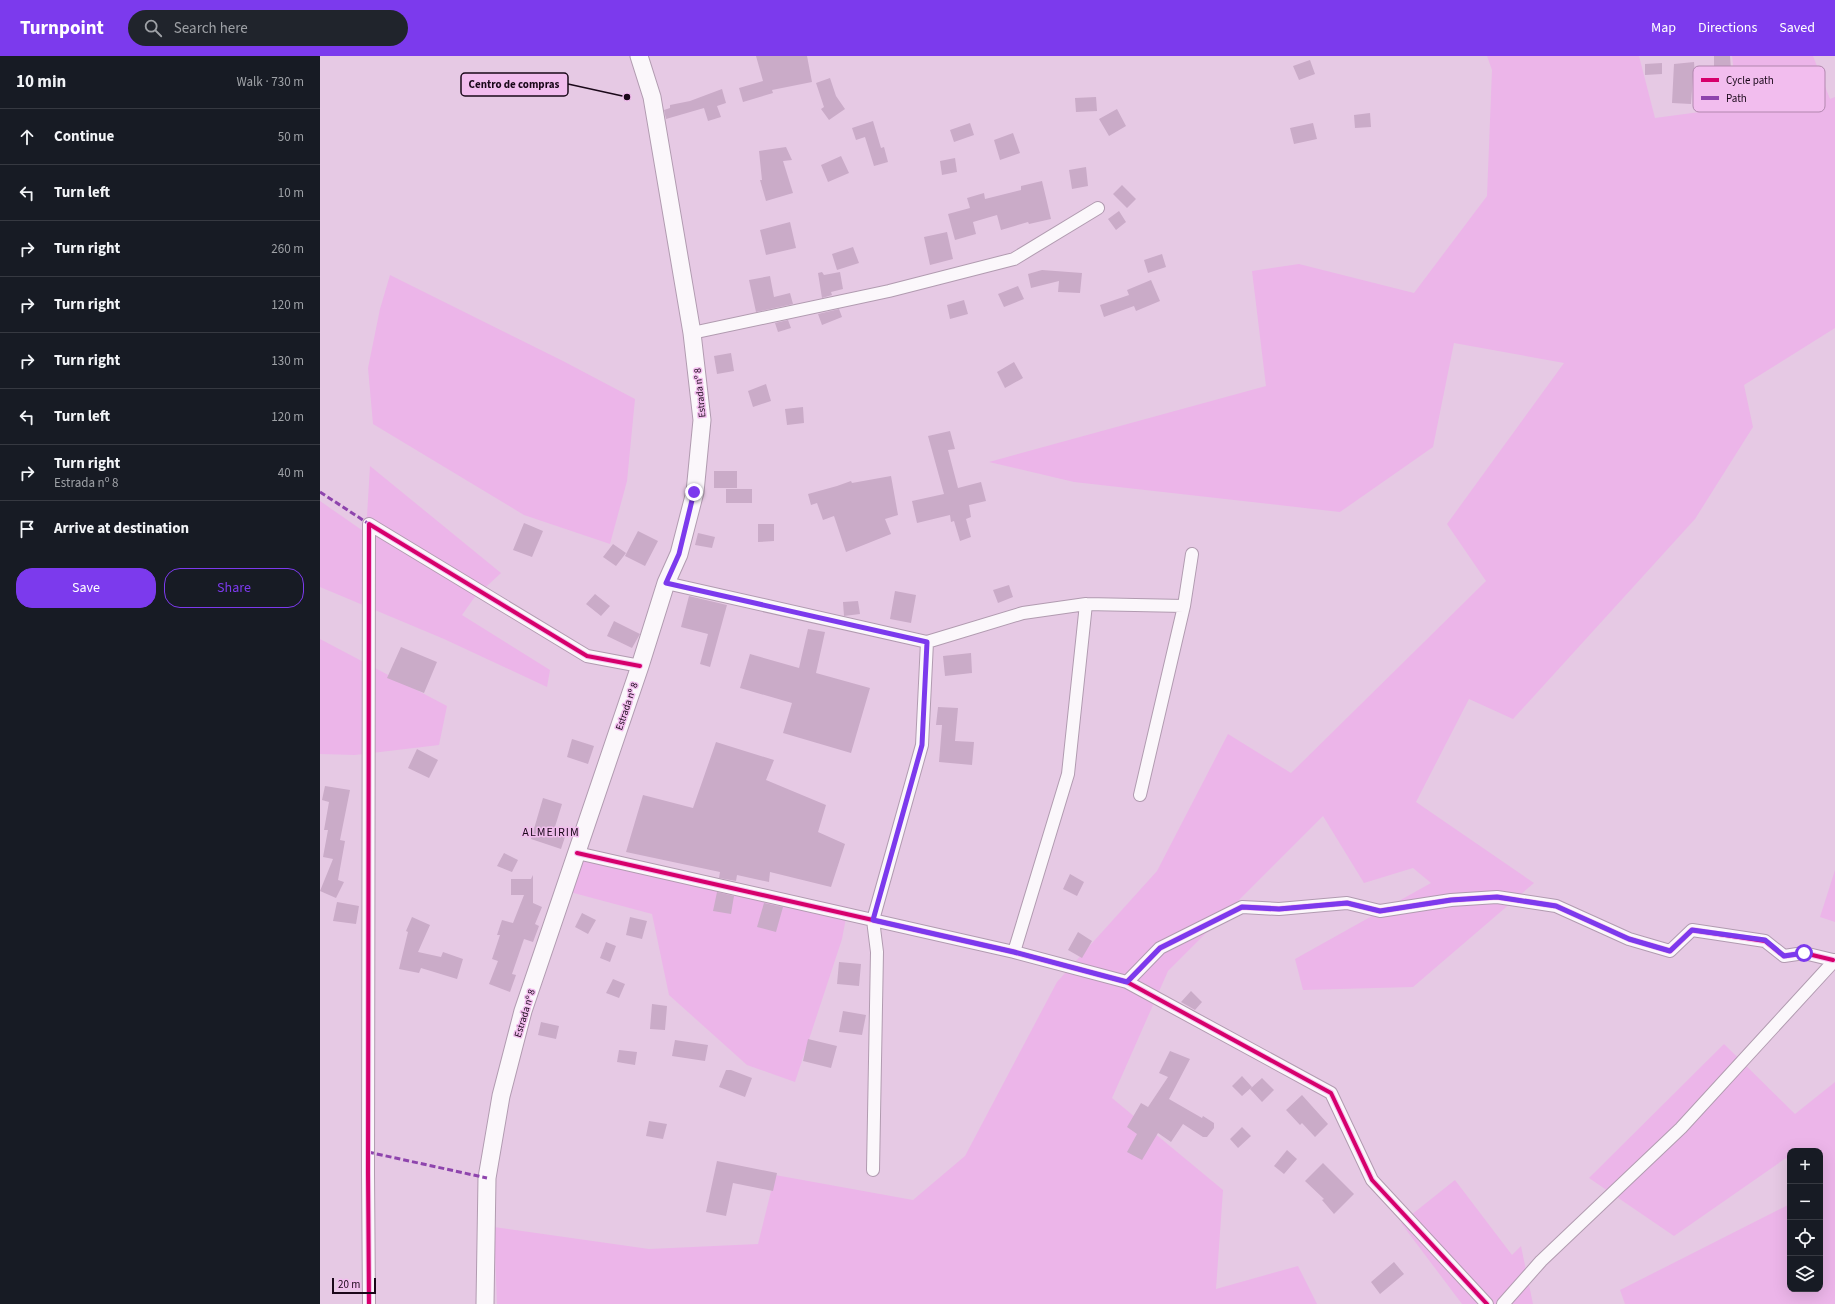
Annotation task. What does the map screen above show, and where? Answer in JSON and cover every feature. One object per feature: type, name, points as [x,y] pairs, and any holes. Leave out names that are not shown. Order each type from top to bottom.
[{"type":"main road","name":"Estrada nº 8","points":[[485,1304],[488,1178],[501,1096],[523,1011],[640,666],[666,583],[679,554],[694,492],[702,420],[692,333],[652,97],[639,56]]},
{"type":"street","points":[[692,333],[889,291],[1014,259],[1098,208]]},
{"type":"street","points":[[369,1304],[369,524],[587,656],[640,666]]},
{"type":"street","points":[[1140,795],[1184,606],[1192,554]]},
{"type":"street","points":[[666,583],[927,642],[1023,613],[1086,604],[1184,606]]},
{"type":"street","points":[[1014,952],[1068,774],[1086,604]]},
{"type":"street","points":[[873,1170],[877,952],[873,920],[922,745],[927,642]]},
{"type":"street","points":[[577,853],[1014,952],[1127,982],[1331,1093],[1372,1180],[1487,1304]]},
{"type":"street","points":[[1127,982],[1160,948],[1242,907],[1279,909],[1347,903],[1380,911],[1451,900],[1497,897],[1556,906],[1629,939],[1670,951],[1692,930],[1765,940],[1784,956],[1804,953],[1834,960],[1681,1128],[1541,1261],[1503,1304]]},
{"type":"shaded area","points":[[1487,56],[1639,56],[1655,118],[1700,112],[1825,112],[1825,86],[1830,99],[1835,97],[1835,328],[1744,385],[1753,427],[1695,519],[1513,719],[1469,699],[1416,802],[1534,883],[1413,987],[1303,990],[1295,959],[1431,883],[1413,868],[1364,883],[1323,816],[1168,971],[1112,1098],[1223,1190],[1216,1289],[1298,1266],[1317,1304],[497,1304],[494,1227],[649,1249],[758,1244],[775,1175],[913,1200],[965,1156],[1057,982],[1157,871],[1228,734],[1291,773],[1486,581],[1447,524],[1564,363],[1454,343],[1433,447],[1340,512],[1074,482],[989,462],[1266,386],[1252,271],[1299,264],[1414,293],[1487,196],[1492,70]]},
{"type":"shaded area","points":[[1732,56],[1813,56],[1817,66],[1733,66]]},
{"type":"shaded area","points":[[390,275],[563,361],[635,399],[627,481],[610,544],[524,515],[373,424],[368,368],[380,309]]},
{"type":"shaded area","points":[[370,466],[501,573],[474,598],[462,615],[550,670],[547,687],[444,639],[320,587],[320,501],[366,533]]},
{"type":"shaded area","points":[[320,639],[447,706],[439,745],[355,755],[320,754]]},
{"type":"shaded area","points":[[587,853],[848,907],[842,939],[795,1082],[747,1065],[669,995],[652,914],[570,892]]},
{"type":"shaded area","points":[[1835,870],[1835,922],[1820,917]]},
{"type":"shaded area","points":[[1724,1044],[1795,1114],[1835,1082],[1835,1304],[1625,1304],[1620,1290],[1787,1206],[1787,1292],[1823,1292],[1823,1148],[1787,1148],[1787,1160],[1786,1158],[1674,1236],[1589,1178]]},
{"type":"shaded area","points":[[1455,1180],[1512,1255],[1521,1246],[1533,1304],[1462,1304],[1401,1223]]},
{"type":"building","points":[[756,56],[807,56],[812,82],[772,90],[773,93],[743,102],[739,88],[763,81]]},
{"type":"building","points":[[1714,56],[1730,56],[1731,66],[1714,66]]},
{"type":"building","points":[[1310,60],[1315,74],[1299,80],[1293,66]]},
{"type":"building","points":[[1694,62],[1691,104],[1672,103],[1674,64]]},
{"type":"building","points":[[1662,63],[1662,74],[1645,75],[1645,64]]},
{"type":"building","points":[[830,78],[836,96],[845,109],[829,120],[821,109],[824,107],[816,83]]},
{"type":"building","points":[[722,89],[726,103],[717,106],[721,117],[708,121],[704,108],[666,119],[664,110],[670,108],[670,105],[690,101]]},
{"type":"building","points":[[1096,97],[1097,111],[1076,112],[1075,98]]},
{"type":"building","points":[[1117,109],[1126,126],[1109,136],[1099,119]]},
{"type":"building","points":[[1370,113],[1371,127],[1355,128],[1354,115]]},
{"type":"building","points":[[873,121],[881,148],[884,147],[888,162],[874,166],[865,137],[856,140],[852,128]]},
{"type":"building","points":[[970,123],[974,135],[954,142],[950,130]]},
{"type":"building","points":[[1313,123],[1317,139],[1294,144],[1290,128]]},
{"type":"building","points":[[1013,133],[1020,153],[1000,160],[994,140]]},
{"type":"building","points":[[786,147],[792,160],[783,161],[793,193],[766,201],[760,180],[762,180],[759,151]]},
{"type":"building","points":[[841,156],[849,173],[828,182],[821,165]]},
{"type":"building","points":[[955,158],[957,172],[942,175],[940,161]]},
{"type":"building","points":[[1086,167],[1088,186],[1072,189],[1069,170]]},
{"type":"building","points":[[1042,181],[1051,219],[1029,224],[1028,222],[1001,230],[997,215],[973,222],[976,234],[955,240],[948,214],[970,208],[967,198],[984,193],[985,199],[1021,190],[1021,186]]},
{"type":"building","points":[[1122,185],[1136,199],[1127,208],[1113,194]]},
{"type":"building","points":[[1119,211],[1126,222],[1116,230],[1108,219]]},
{"type":"building","points":[[790,222],[796,248],[766,255],[760,230]]},
{"type":"building","points":[[947,232],[953,259],[930,265],[924,237]]},
{"type":"building","points":[[853,247],[859,263],[837,270],[832,254]]},
{"type":"building","points":[[1162,254],[1166,267],[1148,273],[1144,260]]},
{"type":"building","points":[[1042,270],[1082,273],[1080,293],[1058,292],[1059,281],[1031,288],[1028,274]]},
{"type":"building","points":[[822,272],[824,275],[840,272],[843,289],[831,292],[832,295],[822,298],[818,273]]},
{"type":"building","points":[[770,276],[774,297],[790,293],[793,304],[756,312],[749,280]]},
{"type":"building","points":[[1151,280],[1160,301],[1136,311],[1134,306],[1104,317],[1100,305],[1129,295],[1127,290]]},
{"type":"building","points":[[1018,286],[1024,299],[1004,307],[998,294]]},
{"type":"building","points":[[964,300],[968,314],[950,319],[947,305]]},
{"type":"building","points":[[839,309],[842,317],[822,325],[818,314]]},
{"type":"building","points":[[788,320],[791,328],[778,332],[775,323]]},
{"type":"building","points":[[731,353],[734,371],[717,374],[714,356]]},
{"type":"building","points":[[1014,362],[1023,378],[1005,388],[997,372]]},
{"type":"building","points":[[766,384],[771,401],[753,407],[748,391]]},
{"type":"building","points":[[803,407],[804,423],[787,425],[785,409]]},
{"type":"building","points":[[950,431],[955,449],[948,450],[958,488],[981,482],[986,501],[969,505],[971,517],[966,519],[971,537],[960,541],[954,521],[951,522],[950,515],[917,523],[912,501],[944,494],[928,436]]},
{"type":"building","points":[[714,471],[737,471],[737,488],[714,488]]},
{"type":"building","points":[[891,476],[898,515],[885,519],[891,534],[846,552],[834,516],[823,520],[817,503],[811,505],[808,494],[851,481],[852,483]]},
{"type":"building","points":[[726,489],[752,489],[752,503],[726,503]]},
{"type":"building","points":[[524,523],[543,531],[532,557],[513,550]]},
{"type":"building","points":[[758,524],[774,524],[774,541],[758,542]]},
{"type":"building","points":[[638,531],[658,541],[645,566],[625,556]]},
{"type":"building","points":[[698,533],[715,537],[712,548],[695,545]]},
{"type":"building","points":[[613,544],[626,553],[616,566],[603,557]]},
{"type":"building","points":[[1009,585],[1013,597],[998,603],[993,590]]},
{"type":"building","points":[[895,591],[916,595],[911,623],[890,619]]},
{"type":"building","points":[[595,594],[610,606],[601,616],[586,604]]},
{"type":"building","points":[[689,596],[727,605],[710,667],[700,664],[708,634],[681,627]]},
{"type":"building","points":[[858,601],[860,614],[844,616],[843,602]]},
{"type":"building","points":[[614,621],[640,634],[632,648],[607,636]]},
{"type":"building","points":[[808,629],[825,632],[816,673],[870,688],[851,753],[783,733],[792,703],[740,688],[750,654],[799,668]]},
{"type":"building","points":[[401,647],[437,662],[424,693],[387,678]]},
{"type":"building","points":[[971,653],[972,673],[945,676],[943,656]]},
{"type":"building","points":[[938,707],[958,708],[955,741],[974,742],[972,765],[939,762],[942,725],[936,725]]},
{"type":"building","points":[[572,739],[594,746],[588,764],[567,757]]},
{"type":"building","points":[[716,742],[774,760],[766,780],[826,805],[818,832],[845,844],[831,887],[770,872],[769,882],[737,875],[736,881],[719,878],[720,872],[626,852],[643,795],[693,808]]},
{"type":"building","points":[[417,749],[438,760],[429,778],[408,768]]},
{"type":"building","points":[[325,786],[350,790],[340,840],[345,841],[338,880],[344,882],[336,898],[320,891],[333,859],[323,857],[328,830],[324,830],[329,802],[322,800]]},
{"type":"building","points":[[543,798],[562,804],[554,830],[566,834],[561,849],[531,839]]},
{"type":"building","points":[[504,853],[518,860],[512,872],[497,866]]},
{"type":"building","points":[[1070,874],[1084,882],[1077,896],[1063,889]]},
{"type":"building","points":[[533,875],[533,903],[542,907],[535,924],[539,926],[533,942],[524,939],[512,974],[516,975],[510,992],[489,984],[498,961],[492,959],[500,935],[497,935],[502,920],[513,923],[524,895],[511,895],[511,879],[531,879]]},
{"type":"building","points":[[717,892],[734,896],[731,914],[713,911]]},
{"type":"building","points":[[337,902],[359,906],[356,924],[333,921]]},
{"type":"building","points":[[764,903],[783,907],[776,932],[757,927]]},
{"type":"building","points":[[582,913],[596,920],[588,934],[575,927]]},
{"type":"building","points":[[412,917],[430,925],[418,952],[441,957],[443,952],[463,959],[457,979],[421,968],[419,973],[399,969],[408,932],[406,931]]},
{"type":"building","points":[[630,917],[647,921],[642,939],[626,935]]},
{"type":"building","points":[[1078,932],[1092,941],[1082,958],[1068,950]]},
{"type":"building","points":[[606,942],[616,946],[610,962],[600,958]]},
{"type":"building","points":[[839,962],[861,964],[859,986],[837,984]]},
{"type":"building","points":[[613,979],[625,984],[619,998],[606,993]]},
{"type":"building","points":[[1191,991],[1202,1002],[1195,1010],[1181,1002]]},
{"type":"building","points":[[652,1004],[667,1006],[665,1030],[650,1029]]},
{"type":"building","points":[[843,1011],[866,1015],[862,1035],[839,1032]]},
{"type":"building","points":[[541,1022],[559,1026],[556,1039],[538,1035]]},
{"type":"building","points":[[808,1039],[837,1046],[831,1068],[803,1061]]},
{"type":"building","points":[[675,1040],[708,1045],[705,1061],[672,1056]]},
{"type":"building","points":[[619,1050],[637,1052],[635,1065],[617,1062]]},
{"type":"building","points":[[1170,1051],[1190,1059],[1169,1099],[1202,1118],[1203,1116],[1214,1123],[1214,1128],[1207,1137],[1203,1137],[1183,1124],[1171,1142],[1158,1133],[1142,1160],[1127,1152],[1137,1134],[1127,1127],[1141,1103],[1148,1107],[1168,1077],[1159,1073]]},
{"type":"building","points":[[726,1070],[731,1070],[752,1078],[745,1097],[719,1087]]},
{"type":"building","points":[[1242,1076],[1252,1087],[1242,1096],[1232,1086]]},
{"type":"building","points":[[1262,1078],[1274,1090],[1262,1102],[1250,1089]]},
{"type":"building","points":[[1302,1095],[1328,1124],[1315,1137],[1302,1123],[1300,1125],[1286,1110]]},
{"type":"building","points":[[649,1121],[667,1124],[663,1139],[646,1136]]},
{"type":"building","points":[[1242,1127],[1251,1136],[1238,1148],[1230,1139]]},
{"type":"building","points":[[1287,1150],[1297,1159],[1284,1174],[1274,1166]]},
{"type":"building","points":[[717,1161],[777,1173],[773,1191],[733,1183],[726,1216],[706,1212]]},
{"type":"building","points":[[1323,1163],[1354,1194],[1334,1214],[1322,1200],[1324,1199],[1305,1181]]},
{"type":"building","points":[[1394,1262],[1404,1274],[1380,1294],[1371,1282]]},
{"type":"marked path","points":[[320,492],[369,524]]},
{"type":"marked path","points":[[368,1152],[487,1178]]},
{"type":"cycle path","points":[[369,1304],[369,524],[587,656],[640,666]]},
{"type":"cycle path","points":[[577,853],[1014,952],[1127,982],[1331,1093],[1372,1180],[1487,1304]]},
{"type":"cycle path","points":[[1127,982],[1160,948],[1242,907],[1279,909],[1347,903],[1380,911],[1451,900],[1497,897],[1556,906],[1629,939],[1670,951],[1692,930],[1765,941],[1784,956],[1804,953],[1833,960]]},
{"type":"place","name":"Centro de compras","points":[[627,97]]},
{"type":"district","name":"ALMEIRIM","points":[[551,832]]},
{"type":"route","points":[[694,492],[679,554],[666,583],[927,642],[922,745],[873,920],[1014,952],[1127,982],[1160,948],[1242,907],[1279,909],[1347,903],[1380,911],[1451,900],[1497,897],[1556,906],[1629,939],[1670,951],[1692,930],[1765,940],[1784,956],[1804,953]]}]
